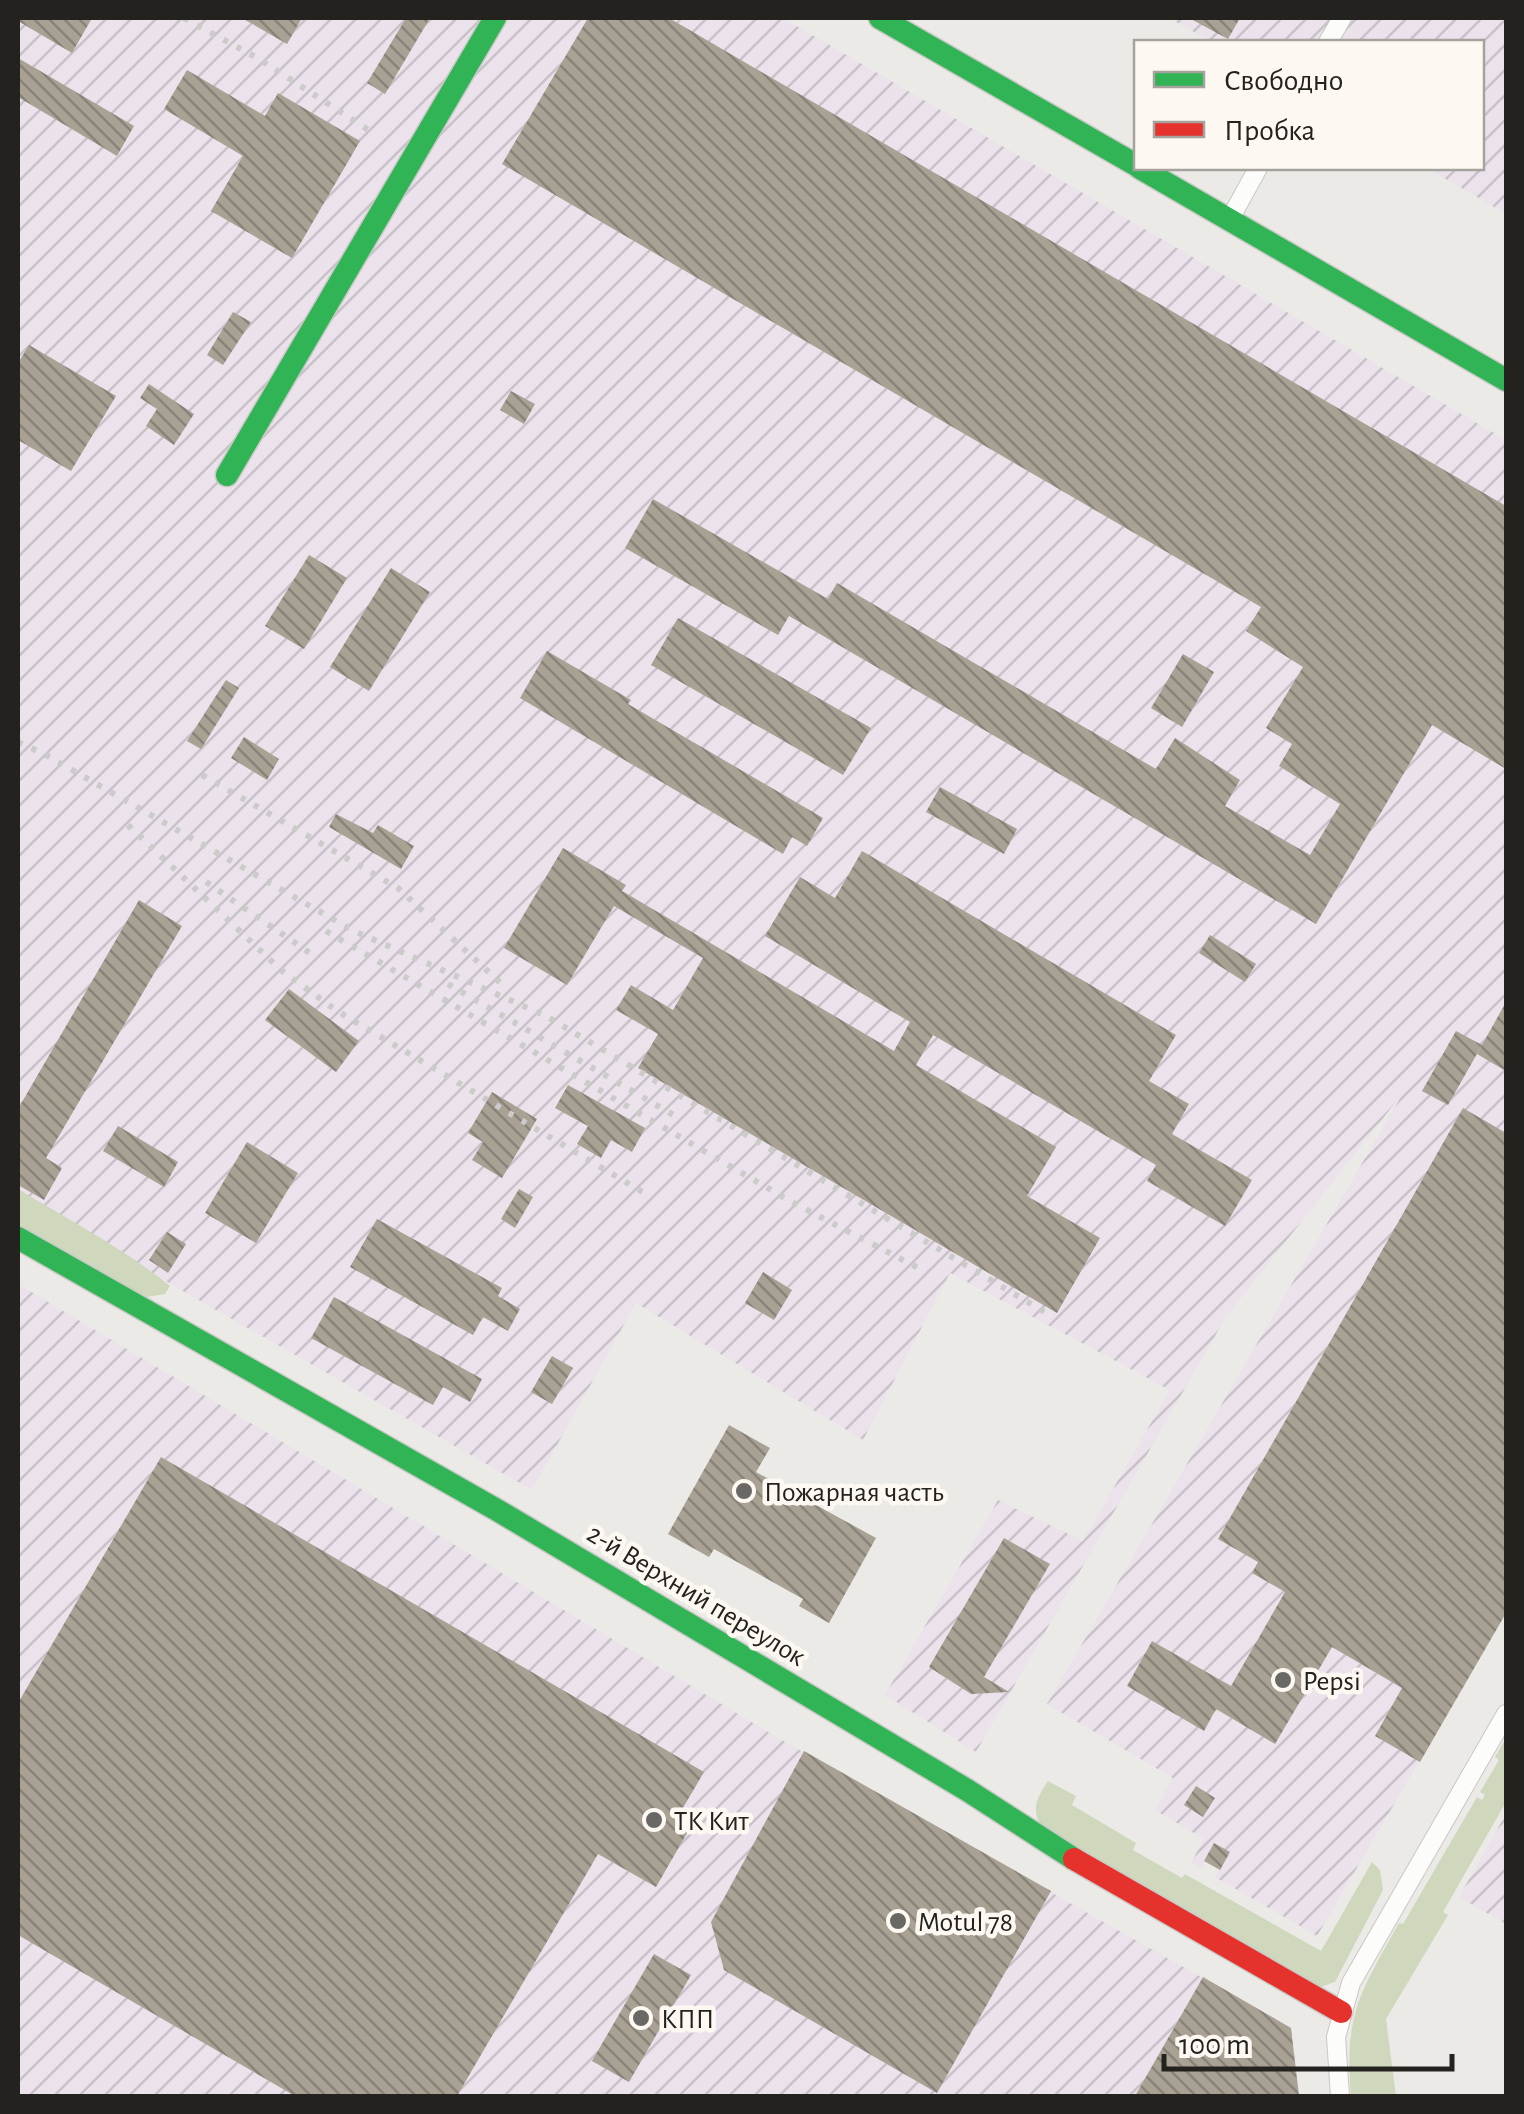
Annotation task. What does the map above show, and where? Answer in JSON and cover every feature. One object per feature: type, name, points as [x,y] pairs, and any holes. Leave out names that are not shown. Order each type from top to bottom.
[{"type":"street","points":[[227,475],[495,18]]},
{"type":"street","points":[[880,18],[1134,164]]},
{"type":"street","points":[[1329,40],[1342,18]]},
{"type":"street","points":[[1145,170],[1506,380]]},
{"type":"street","points":[[1230,219],[1257,170]]},
{"type":"street","name":"2-й Верхний переулок","points":[[18,1238],[496,1510],[1168,1914],[1341,2012]]},
{"type":"street","points":[[1340,2096],[1336,2038],[1351,1984],[1506,1714]]},
{"type":"shaded area","points":[[18,18],[783,18],[1506,440],[1506,1613],[1317,1936],[1215,1877],[1229,1853],[1214,1843],[1201,1868],[1191,1863],[1204,1839],[1155,1810],[1173,1778],[1047,1704],[1403,1093],[1226,1317],[976,1752],[885,1695],[998,1500],[1083,1541],[1170,1390],[950,1273],[863,1440],[636,1303],[532,1490],[18,1197]]},
{"type":"shaded area","points":[[1169,18],[1506,18],[1506,214],[1430,170],[1484,170],[1484,40],[1208,40]]},
{"type":"shaded area","points":[[18,1284],[773,1735],[1291,2028],[1299,2096],[18,2096]]},
{"type":"shaded area","points":[[1506,1814],[1506,1924],[1459,1897]]},
{"type":"green space","points":[[18,1189],[152,1272],[170,1286],[165,1294],[141,1298],[18,1230]]},
{"type":"green space","points":[[1506,1738],[1506,1802],[1443,1912],[1448,1915],[1386,2019],[1396,2096],[1351,2096],[1350,2044],[1365,1987],[1399,1923],[1403,1924],[1477,1797],[1482,1800],[1485,1795],[1480,1792],[1499,1760],[1495,1757]]},
{"type":"green space","points":[[1048,1781],[1076,1796],[1072,1805],[1136,1843],[1133,1850],[1182,1878],[1185,1874],[1321,1951],[1372,1862],[1380,1870],[1383,1890],[1335,1982],[1320,1987],[1042,1829],[1036,1804]]},
{"type":"building","points":[[18,18],[92,18],[72,53]]},
{"type":"building","points":[[242,18],[302,18],[287,44]]},
{"type":"building","points":[[406,18],[430,18],[385,94],[367,83]]},
{"type":"building","points":[[588,18],[669,18],[1506,506],[1506,769],[1432,725],[1316,924],[789,616],[778,635],[625,548],[653,499],[828,599],[837,583],[1156,769],[1175,738],[1240,780],[1225,806],[1310,855],[1340,804],[1279,766],[1292,744],[1266,728],[1303,667],[1246,631],[1261,607],[502,164]]},
{"type":"building","points":[[1189,18],[1240,18],[1228,39]]},
{"type":"building","points":[[18,58],[134,126],[117,156],[18,97]]},
{"type":"building","points":[[187,70],[265,116],[278,93],[360,141],[292,258],[211,211],[243,156],[164,109]]},
{"type":"building","points":[[233,312],[251,322],[223,365],[207,355]]},
{"type":"building","points":[[29,345],[116,396],[71,471],[18,440],[18,363]]},
{"type":"building","points":[[149,384],[194,414],[174,445],[146,426],[157,409],[140,398]]},
{"type":"building","points":[[511,391],[535,404],[524,424],[500,410]]},
{"type":"building","points":[[309,555],[347,578],[304,649],[265,626]]},
{"type":"building","points":[[391,568],[430,592],[369,691],[330,667]]},
{"type":"building","points":[[678,618],[871,728],[843,775],[651,665]]},
{"type":"building","points":[[547,651],[631,700],[628,704],[823,818],[807,846],[792,837],[783,854],[520,698]]},
{"type":"building","points":[[1183,654],[1214,672],[1182,727],[1151,708]]},
{"type":"building","points":[[226,680],[239,688],[201,749],[187,741]]},
{"type":"building","points":[[244,737],[279,759],[267,780],[231,758]]},
{"type":"building","points":[[940,787],[1017,829],[1004,854],[926,812]]},
{"type":"building","points":[[336,814],[373,833],[378,825],[414,846],[401,869],[329,827]]},
{"type":"building","points":[[563,848],[626,885],[622,891],[894,1051],[910,1022],[765,936],[800,877],[835,898],[862,851],[1176,1035],[1149,1081],[1189,1104],[1172,1134],[1252,1180],[1225,1226],[1147,1181],[1156,1165],[933,1035],[916,1065],[1056,1147],[1027,1196],[1100,1238],[1057,1313],[638,1068],[658,1034],[616,1010],[631,985],[673,1010],[703,958],[614,906],[567,985],[504,948]]},
{"type":"building","points":[[139,900],[182,926],[46,1158],[62,1168],[44,1200],[18,1185],[18,1109]]},
{"type":"building","points":[[1210,935],[1256,964],[1245,982],[1199,953]]},
{"type":"building","points":[[289,989],[359,1041],[336,1072],[265,1020]]},
{"type":"building","points":[[1506,1002],[1506,1071],[1477,1054]]},
{"type":"building","points":[[1456,1031],[1482,1045],[1448,1105],[1422,1091]]},
{"type":"building","points":[[568,1085],[645,1128],[632,1152],[611,1140],[601,1158],[577,1144],[588,1126],[555,1108]]},
{"type":"building","points":[[492,1092],[537,1119],[502,1178],[472,1160],[483,1142],[468,1133]]},
{"type":"building","points":[[1463,1108],[1506,1133],[1506,1613],[1420,1762],[1375,1736],[1402,1688],[1332,1647],[1275,1744],[1216,1709],[1204,1731],[1127,1686],[1152,1641],[1231,1686],[1285,1592],[1252,1573],[1258,1562],[1218,1539]]},
{"type":"building","points":[[118,1126],[178,1162],[164,1187],[103,1151]]},
{"type":"building","points":[[247,1142],[298,1173],[256,1243],[205,1213]]},
{"type":"building","points":[[519,1189],[533,1197],[515,1228],[501,1219]]},
{"type":"building","points":[[377,1219],[502,1288],[498,1296],[520,1309],[508,1331],[483,1317],[473,1335],[350,1267]]},
{"type":"building","points":[[167,1232],[186,1244],[168,1273],[149,1260]]},
{"type":"building","points":[[763,1272],[792,1290],[774,1320],[745,1303]]},
{"type":"building","points":[[334,1297],[482,1379],[470,1402],[443,1387],[433,1405],[311,1338]]},
{"type":"building","points":[[552,1356],[573,1368],[552,1404],[531,1392]]},
{"type":"building","points":[[729,1425],[770,1448],[756,1472],[876,1538],[829,1623],[799,1606],[803,1599],[714,1549],[709,1557],[668,1534]]},
{"type":"building","points":[[161,1457],[704,1772],[680,1813],[694,1821],[656,1887],[598,1854],[457,2096],[295,2096],[18,1935],[18,1703]]},
{"type":"building","points":[[1004,1538],[1050,1564],[984,1677],[1009,1692],[971,1694],[929,1667]]},
{"type":"building","points":[[804,1751],[1051,1891],[937,2093],[724,1970],[711,1922]]},
{"type":"building","points":[[1196,1786],[1215,1798],[1203,1817],[1184,1805]]},
{"type":"building","points":[[1214,1843],[1230,1852],[1220,1870],[1204,1861]]},
{"type":"building","name":"КПП","points":[[654,1954],[691,1975],[629,2082],[592,2061]]},
{"type":"building","points":[[1203,1977],[1291,2028],[1299,2096],[1135,2096]]},
{"type":"railway","points":[[184,18],[259,59],[370,131]]},
{"type":"railway","points":[[18,742],[352,930],[546,1016],[1053,1317]]},
{"type":"railway","points":[[202,775],[398,888],[507,989]]},
{"type":"railway","points":[[128,825],[281,970],[337,1011],[646,1194]]},
{"type":"railway","points":[[206,882],[310,953]]},
{"type":"railway","points":[[326,931],[790,1201],[926,1272]]},
{"type":"railway","points":[[448,984],[677,1117]]},
{"type":"traffic: fast","points":[[227,475],[495,18]]},
{"type":"traffic: fast","points":[[880,18],[1134,164]]},
{"type":"traffic: fast","points":[[1143,170],[1506,380]]},
{"type":"traffic: fast","points":[[18,1238],[497,1510],[967,1790],[1074,1859]]},
{"type":"traffic: jam","points":[[1074,1859],[1341,2012]]},
{"type":"place","name":"Пожарная часть","points":[[744,1491]]},
{"type":"place","name":"Pepsi","points":[[1283,1680]]},
{"type":"place","name":"ТК Кит","points":[[654,1820]]},
{"type":"place","name":"Motul 78","points":[[898,1921]]},
{"type":"place","name":"КПП","points":[[641,2018]]}]
